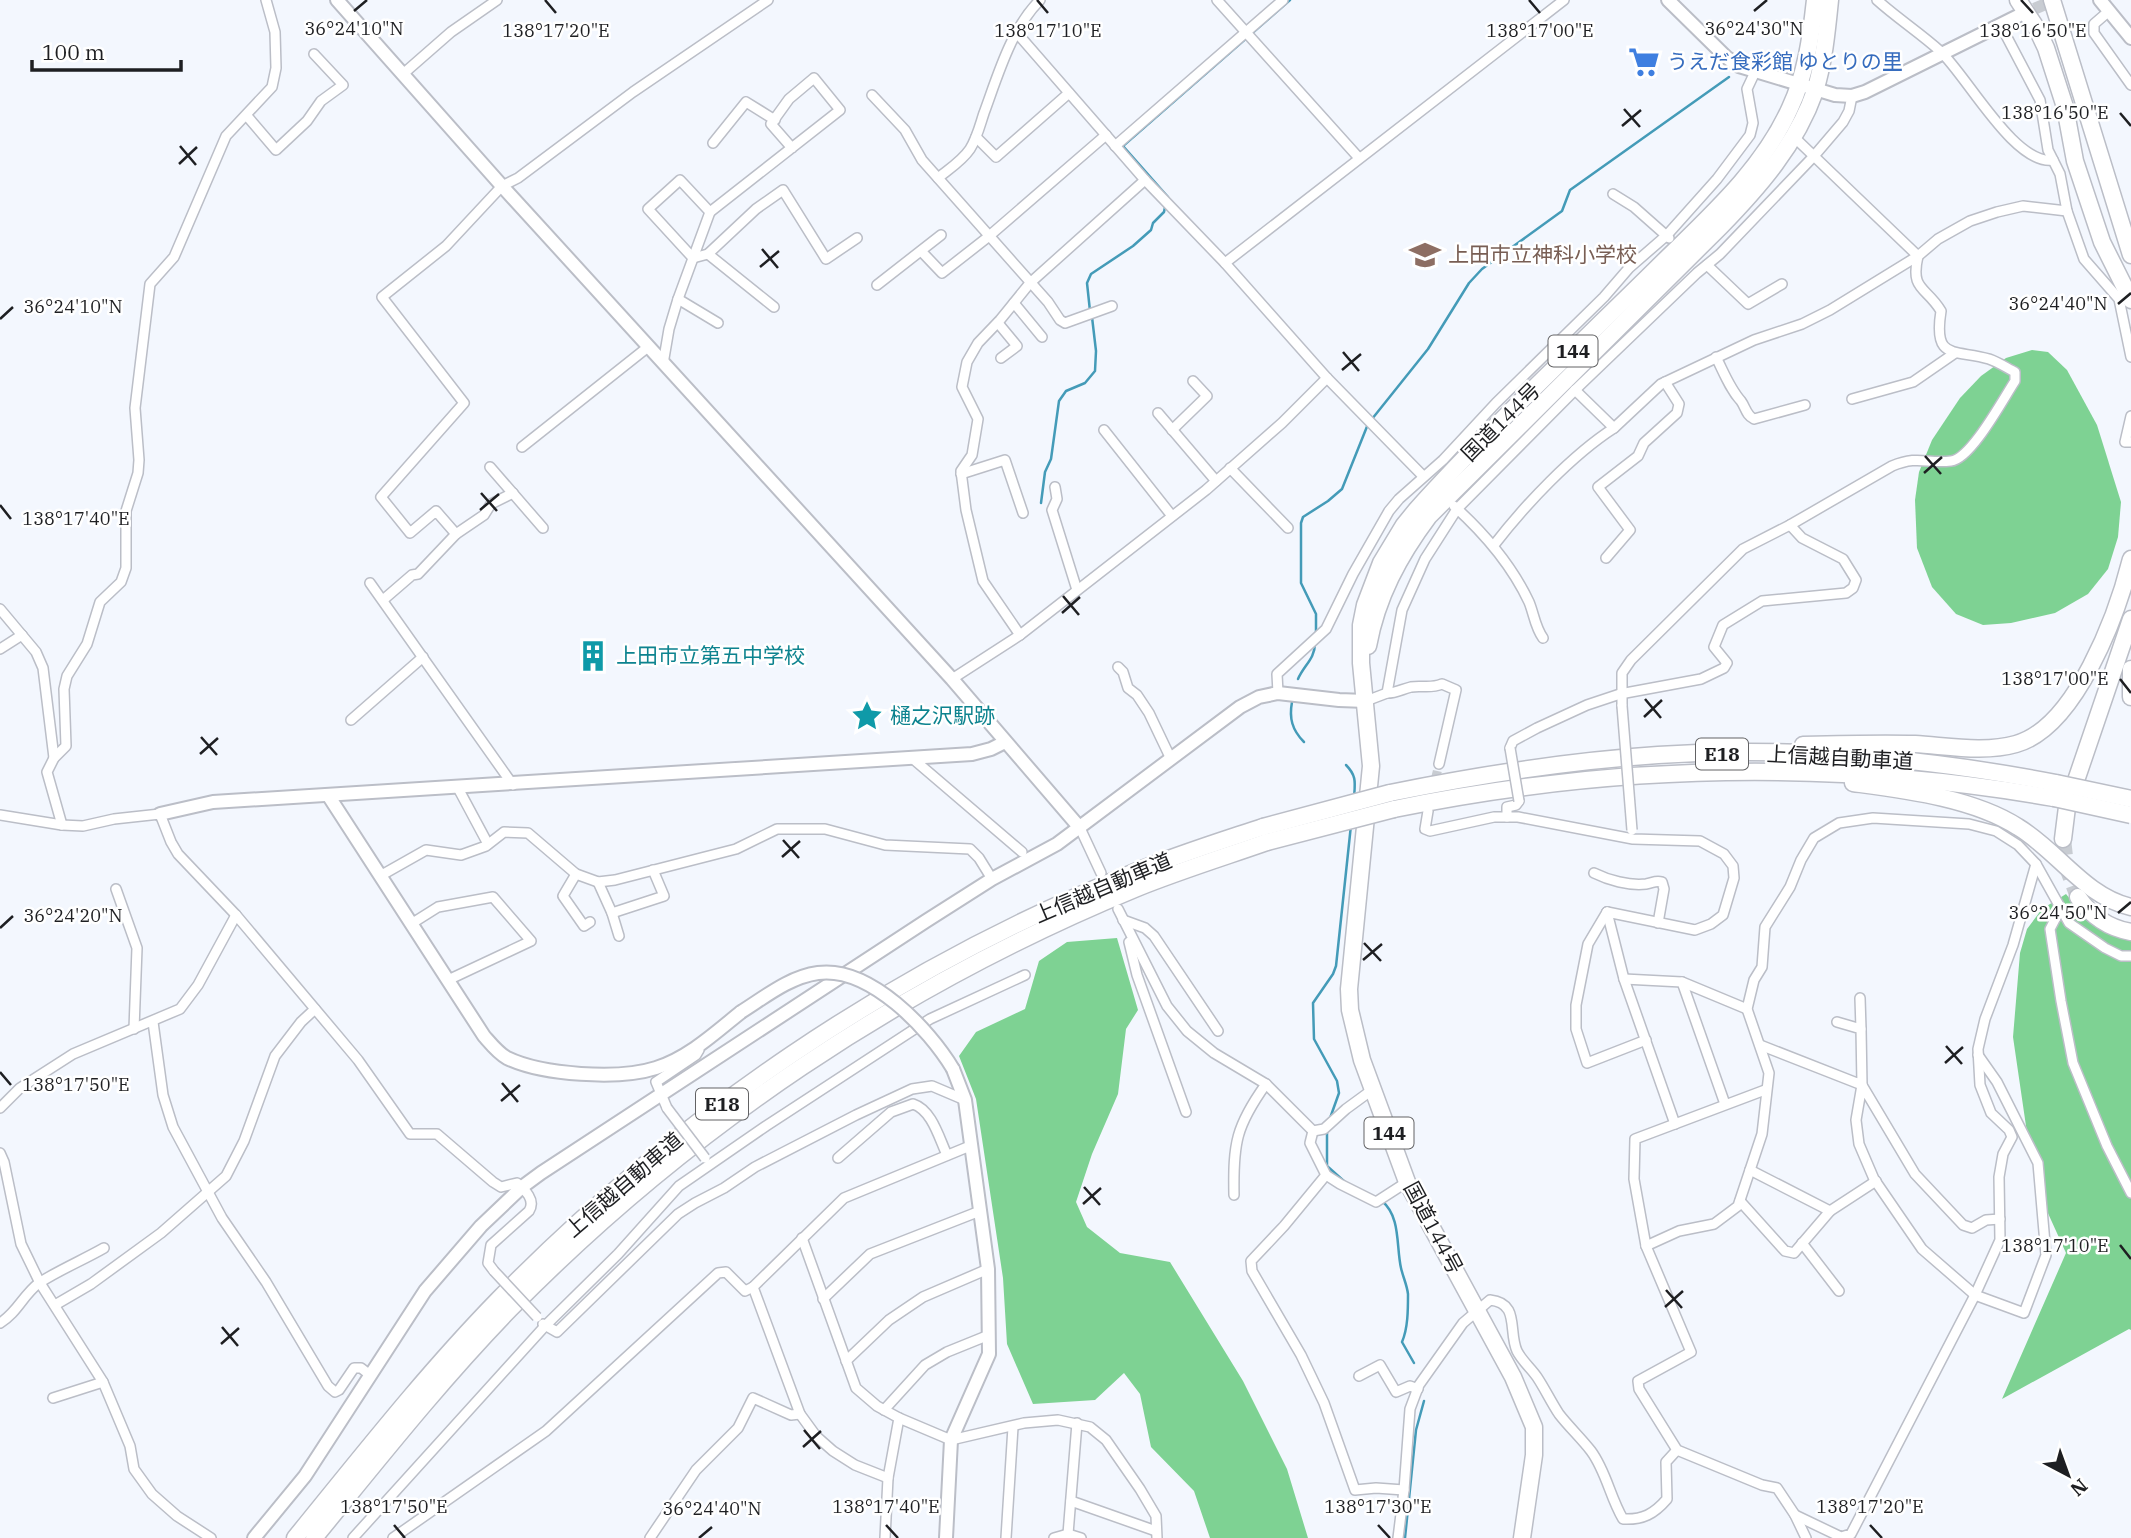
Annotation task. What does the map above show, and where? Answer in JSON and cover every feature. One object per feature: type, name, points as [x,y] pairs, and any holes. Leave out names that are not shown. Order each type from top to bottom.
[{"type":"highway","name":"144","points":[[1808,87],[1807,56],[1815,0]]},
{"type":"highway","name":"144","points":[[1808,87],[1827,32],[1830,0]]},
{"type":"highway","points":[[2029,0],[2065,107],[2076,161],[2102,242],[2131,300]]},
{"type":"highway","points":[[2052,0],[2131,256]]},
{"type":"highway","points":[[2018,8],[2037,29],[2046,48]]},
{"type":"highway","name":"国道144号","points":[[1366,701],[1368,649],[1377,607],[1405,551],[1429,516],[1451,504],[1741,205],[1779,160],[1794,137],[1808,87]]},
{"type":"highway","name":"国道144号","points":[[1522,1538],[1534,1455],[1534,1427],[1513,1377],[1407,1182],[1372,1090],[1350,1010],[1352,960],[1370,788],[1370,743],[1360,644],[1365,604],[1381,563],[1404,525],[1435,489],[1672,242],[1726,197],[1760,158],[1808,87]]},
{"type":"highway","points":[[1660,755],[1835,744],[1984,748],[2019,744],[2046,728],[2068,704],[2107,628],[2131,559]]},
{"type":"highway","points":[[2063,839],[2067,807],[2131,619]]},
{"type":"highway","points":[[2131,669],[2131,697]]},
{"type":"highway","name":"上信越自動車道","points":[[295,1538],[412,1396],[498,1300],[589,1212],[686,1130],[795,1052],[891,991],[1010,928],[1130,874],[1392,801],[1529,768],[1660,755],[1782,754],[1860,757],[1962,767],[2131,812]]},
{"type":"highway","name":"上信越自動車道","points":[[1392,801],[1600,777],[1733,771],[1860,774],[2131,799]]},
{"type":"highway","points":[[1600,777],[1777,777],[1838,781],[1965,804],[2017,826],[2045,846],[2098,894],[2110,901],[2131,907]]},
{"type":"highway","name":"上信越自動車道","points":[[314,1538],[425,1403],[509,1311],[598,1225],[695,1143],[744,1106],[804,1064],[904,1001],[1018,941],[1265,835]]},
{"type":"highway","points":[[2078,897],[2086,909],[2098,919],[2131,932]]},
{"type":"street","points":[[62,825],[47,772],[54,758],[66,746],[66,676],[87,644],[100,602],[121,582],[126,568],[126,512],[138,473],[135,408],[150,284],[174,257],[226,136],[272,87],[276,68],[275,32],[266,0]]},
{"type":"street","points":[[337,0],[663,364],[952,679],[1080,828],[1101,873]]},
{"type":"street","points":[[403,74],[451,32],[497,0]]},
{"type":"street","points":[[456,534],[436,511],[410,533],[381,497],[464,403],[382,297],[446,246],[502,186],[528,171],[633,92],[768,0]]},
{"type":"street","points":[[938,178],[966,155],[976,137],[998,75],[1017,33],[1028,12],[1040,0]]},
{"type":"street","points":[[1217,0],[1359,159]]},
{"type":"street","points":[[1115,146],[1283,0]]},
{"type":"street","points":[[1225,263],[1564,0]]},
{"type":"street","points":[[1668,0],[1726,57],[1755,72],[1835,95],[1852,96],[2000,24],[2018,8]]},
{"type":"street","points":[[1877,0],[1942,53],[2018,147],[2046,161],[2053,160]]},
{"type":"street","points":[[2100,0],[2131,38]]},
{"type":"street","points":[[2109,11],[2094,24],[2094,33],[2131,85]]},
{"type":"street","points":[[2000,24],[2040,100],[2048,150],[2060,174],[2067,211],[2084,259],[2119,299],[2131,357]]},
{"type":"street","points":[[1017,33],[1145,180],[1225,263],[1327,378],[1423,476]]},
{"type":"street","points":[[247,116],[276,150],[307,121],[321,101],[343,85],[314,54]]},
{"type":"street","points":[[1278,693],[1278,674],[1326,629],[1389,511],[1604,297],[1629,268],[1672,242],[1750,135],[1753,123],[1747,89],[1755,72]]},
{"type":"street","points":[[663,364],[678,299],[710,212],[792,148],[840,110],[814,78],[789,99],[771,124],[792,148]]},
{"type":"street","points":[[976,137],[996,157],[1069,93]]},
{"type":"street","points":[[872,95],[905,130],[922,160],[1048,302],[1060,320],[1065,323],[1112,306]]},
{"type":"street","points":[[1387,693],[1402,610],[1451,504],[1720,254],[1843,122],[1852,96]]},
{"type":"street","points":[[713,143],[746,102],[775,120]]},
{"type":"street","points":[[921,251],[942,273],[989,237],[1106,135]]},
{"type":"street","points":[[1794,137],[1918,256]]},
{"type":"street","points":[[693,258],[648,209],[680,180],[710,212]]},
{"type":"street","points":[[1020,635],[983,580],[966,510],[961,474],[972,454],[978,419],[962,387],[967,362],[978,343],[1030,283],[1145,180]]},
{"type":"street","points":[[693,258],[708,254],[756,209],[783,190],[826,259],[857,238]]},
{"type":"street","points":[[1613,194],[1634,207],[1672,242]]},
{"type":"street","points":[[1494,545],[1520,511],[1594,441],[1614,428],[1665,383],[1716,357],[1820,315],[1970,221],[2023,206],[2067,211]]},
{"type":"street","points":[[877,285],[941,235]]},
{"type":"street","points":[[708,254],[774,306]]},
{"type":"street","points":[[1632,835],[1620,694],[1622,673],[1631,660],[1743,549],[1892,466],[1909,459],[1954,461],[1969,450],[2015,381],[2015,372],[1991,359],[1955,353],[1943,345],[1938,332],[1941,311],[1933,297],[1915,282],[1918,256]]},
{"type":"street","points":[[1706,265],[1748,304],[1782,284]]},
{"type":"street","points":[[678,299],[718,323]]},
{"type":"street","points":[[1014,303],[1042,337]]},
{"type":"street","points":[[998,323],[1017,346],[1001,358]]},
{"type":"street","points":[[522,447],[648,347]]},
{"type":"street","points":[[1852,399],[1913,382],[1955,353]]},
{"type":"street","points":[[1716,357],[1735,397],[1741,401],[1749,417],[1754,419],[1805,405]]},
{"type":"street","points":[[952,679],[1020,635],[1216,481],[1282,423],[1327,378]]},
{"type":"street","points":[[1172,430],[1207,396],[1193,380]]},
{"type":"street","points":[[1606,558],[1630,530],[1598,487],[1638,456],[1644,443],[1677,413],[1679,404],[1665,383]]},
{"type":"street","points":[[1575,390],[1614,428]]},
{"type":"street","points":[[1158,413],[1216,481]]},
{"type":"street","points":[[2131,416],[2126,442],[2131,442]]},
{"type":"street","points":[[1104,430],[1172,516]]},
{"type":"street","points":[[961,474],[1005,460],[1023,513]]},
{"type":"street","points":[[490,467],[543,528]]},
{"type":"street","points":[[1230,468],[1288,528]]},
{"type":"street","points":[[1055,487],[1057,499],[1052,510],[1077,590]]},
{"type":"street","points":[[383,600],[418,573],[456,534],[484,515],[491,504],[513,493]]},
{"type":"street","points":[[1451,504],[1494,545],[1529,602],[1538,632],[1543,638]]},
{"type":"street","points":[[1507,817],[1507,807],[1516,805],[1518,801],[1510,748],[1513,741],[1587,705],[1620,694],[1701,680],[1724,668],[1727,663],[1714,648],[1723,625],[1762,601],[1846,593],[1853,588],[1856,580],[1843,559],[1802,538],[1790,525]]},
{"type":"street","points":[[370,583],[513,785]]},
{"type":"street","points":[[0,610],[36,652],[43,668],[54,758]]},
{"type":"street","points":[[0,649],[22,635]]},
{"type":"street","points":[[351,720],[423,657]]},
{"type":"street","points":[[1118,667],[1123,672],[1128,688],[1137,695],[1149,713],[1170,757]]},
{"type":"street","points":[[254,1538],[305,1476],[425,1291],[465,1244],[522,1188],[660,1094],[992,879],[1057,844],[1240,707],[1259,696],[1278,693],[1339,701],[1366,701],[1412,687],[1431,688],[1442,684],[1456,690],[1439,764]]},
{"type":"street","points":[[0,815],[62,825],[94,825],[213,802],[972,754],[991,750],[1005,742]]},
{"type":"street","points":[[912,758],[1022,852]]},
{"type":"street","points":[[458,788],[488,844]]},
{"type":"street","points":[[328,795],[448,981],[493,1047],[505,1057],[532,1067],[604,1076],[658,1068],[705,1042],[775,990],[799,978],[836,972],[880,991],[929,1036],[953,1069],[965,1100],[988,1269],[989,1354],[951,1440],[946,1538]]},
{"type":"street","points":[[1428,811],[1425,829],[1430,831],[1494,817],[1507,817],[1632,835],[1700,841],[1724,854],[1733,866],[1734,878],[1723,915],[1711,924],[1695,930],[1607,912]]},
{"type":"street","points":[[160,814],[178,854],[236,915],[358,1060],[410,1134],[437,1134],[501,1187],[517,1183],[531,1199],[532,1207],[491,1245],[488,1263],[545,1326],[557,1332],[678,1214],[755,1167],[912,1089],[932,1086],[965,1100]]},
{"type":"street","points":[[1646,1245],[1679,1231],[1714,1224],[1738,1206],[1762,1134],[1769,1073],[1747,1009],[1754,980],[1762,967],[1765,927],[1790,887],[1814,838],[1839,823],[1873,818],[1969,824],[1996,831],[2018,845],[2036,864],[2069,923],[2105,948],[2121,956],[2131,956]]},
{"type":"street","points":[[380,876],[426,850],[461,855],[488,844],[504,832],[528,833],[576,874],[597,882],[736,849],[777,829],[825,829],[886,845],[970,849],[992,879]]},
{"type":"street","points":[[1795,1515],[1847,1537],[1975,1295],[2000,1240],[1999,1177],[2003,1154],[2012,1137],[2009,1130],[1991,1113],[1980,1085],[1978,1055],[1984,1019],[2012,945],[2036,864]]},
{"type":"street","points":[[612,913],[664,896],[653,870]]},
{"type":"street","points":[[1594,873],[1632,884],[1646,884],[1657,880],[1662,882],[1664,889],[1658,923]]},
{"type":"street","points":[[576,874],[563,896],[584,926],[590,922]]},
{"type":"street","points":[[597,882],[612,913],[619,936]]},
{"type":"street","points":[[116,890],[137,948],[134,1029]]},
{"type":"street","points":[[411,924],[438,907],[493,897],[531,942],[448,981]]},
{"type":"street","points":[[2061,908],[2050,929],[2060,1001],[2073,1063],[2107,1146],[2131,1193]]},
{"type":"street","points":[[1118,909],[1167,1006],[1187,1031],[1214,1052],[1266,1084],[1323,1128]]},
{"type":"street","points":[[1607,912],[1624,979],[1675,1124]]},
{"type":"street","points":[[1607,912],[1588,944],[1576,1005],[1576,1029],[1587,1063],[1646,1040]]},
{"type":"street","points":[[0,1108],[20,1088],[73,1054],[180,1009],[188,1001],[236,915]]},
{"type":"street","points":[[1123,920],[1145,928],[1154,936],[1218,1031]]},
{"type":"street","points":[[1123,920],[1137,975],[1186,1112]]},
{"type":"street","points":[[353,1538],[545,1326],[618,1254],[679,1186],[708,1161],[930,1019],[1025,975]]},
{"type":"street","points":[[1624,979],[1682,982],[1747,1009]]},
{"type":"street","points":[[1682,982],[1725,1104]]},
{"type":"street","points":[[1860,998],[1862,1085],[1856,1120],[1859,1144],[1876,1181],[1922,1249],[1975,1295],[2024,1313],[2046,1255],[2038,1163],[1997,1082],[1978,1055]]},
{"type":"street","points":[[55,1305],[91,1284],[161,1233],[226,1176],[244,1141],[275,1056],[315,1009]]},
{"type":"street","points":[[153,1022],[163,1095],[173,1128],[222,1218],[293,1326],[328,1386],[335,1392],[339,1390],[355,1368],[361,1368],[370,1375]]},
{"type":"street","points":[[1838,1022],[1861,1028]]},
{"type":"street","points":[[705,1042],[696,1055],[656,1082],[667,1108],[708,1161]]},
{"type":"street","points":[[1760,1045],[1862,1085],[1915,1174],[1963,1225],[1972,1228],[1986,1220],[2000,1219]]},
{"type":"street","points":[[1234,1195],[1234,1149],[1237,1133],[1242,1118],[1266,1084]]},
{"type":"street","points":[[1372,1090],[1323,1128],[1310,1143],[1326,1175],[1340,1184],[1379,1200],[1407,1182]]},
{"type":"street","points":[[1765,1090],[1635,1139],[1633,1179],[1646,1245],[1691,1352],[1637,1381],[1639,1389],[1677,1450],[1762,1485],[1777,1488],[1806,1538]]},
{"type":"street","points":[[838,1158],[891,1112],[913,1104],[921,1107],[933,1123],[947,1156]]},
{"type":"street","points":[[393,1538],[546,1431],[718,1273],[726,1272],[745,1291],[753,1287],[844,1198],[970,1146]]},
{"type":"street","points":[[0,1153],[21,1244],[40,1283],[103,1382],[130,1446],[134,1469],[152,1494],[177,1516],[211,1538]]},
{"type":"street","points":[[1750,1170],[1830,1211]]},
{"type":"street","points":[[1326,1175],[1251,1261],[1252,1271],[1301,1355],[1324,1403],[1355,1490],[1404,1490]]},
{"type":"street","points":[[1740,1201],[1785,1251],[1794,1253],[1830,1211],[1876,1181]]},
{"type":"street","points":[[823,1300],[870,1254],[980,1211]]},
{"type":"street","points":[[802,1238],[856,1388],[884,1410],[951,1440],[1024,1423],[1058,1420],[1090,1427],[1106,1440],[1125,1466],[1156,1516],[1157,1534],[1071,1501]]},
{"type":"street","points":[[1802,1244],[1839,1291]]},
{"type":"street","points":[[0,1323],[11,1316],[25,1296],[40,1283],[104,1248]]},
{"type":"street","points":[[846,1361],[889,1320],[923,1297],[988,1269]]},
{"type":"street","points":[[753,1287],[800,1414],[816,1436],[833,1451],[855,1465],[888,1478]]},
{"type":"street","points":[[1398,1538],[1410,1409],[1418,1389],[1448,1341],[1476,1310],[1490,1300],[1499,1301],[1507,1307],[1518,1353],[1535,1373],[1558,1412],[1601,1465],[1613,1501],[1623,1519],[1637,1520],[1656,1512],[1667,1499],[1666,1462],[1677,1450]]},
{"type":"street","points":[[884,1410],[925,1365],[947,1352],[989,1335]]},
{"type":"street","points":[[1359,1376],[1380,1365],[1396,1392],[1410,1386],[1418,1389]]},
{"type":"street","points":[[53,1398],[103,1382]]},
{"type":"street","points":[[650,1538],[696,1470],[738,1428],[752,1398],[791,1415],[800,1414]]},
{"type":"street","points":[[885,1538],[888,1478],[899,1418]]},
{"type":"street","points":[[1068,1534],[1077,1423]]},
{"type":"street","points":[[1006,1538],[1013,1427]]},
{"type":"street","points":[[1054,1538],[1068,1534],[1081,1538]]},
{"type":"green space","points":[[2032,350],[2048,352],[2067,370],[2097,425],[2121,502],[2118,537],[2108,569],[2088,594],[2055,613],[2011,623],[1983,625],[1956,614],[1932,587],[1917,548],[1915,500],[1919,472],[1932,440],[1960,398],[1981,376],[2006,358]]},
{"type":"green space","points":[[2066,894],[2095,923],[2131,941],[2131,1330],[2002,1399],[2066,1253],[2042,1200],[2026,1126],[2013,1037],[2020,953],[2027,929],[2042,909]]},
{"type":"green space","points":[[1117,938],[1138,1010],[1126,1029],[1118,1094],[1092,1154],[1076,1202],[1087,1227],[1120,1253],[1170,1262],[1243,1381],[1287,1469],[1308,1538],[1210,1538],[1194,1491],[1151,1447],[1140,1394],[1124,1373],[1095,1400],[1033,1404],[1007,1344],[1003,1278],[976,1099],[959,1056],[976,1032],[1025,1009],[1039,961],[1067,942]]},
{"type":"waterway","points":[[1168,197],[1123,146],[1290,0]]},
{"type":"waterway","points":[[1372,419],[1428,349],[1469,283],[1482,269],[1562,211],[1570,190],[1729,77]]},
{"type":"waterway","points":[[1090,311],[1087,283],[1091,274],[1133,246],[1151,230],[1165,207]]},
{"type":"waterway","points":[[1041,503],[1045,472],[1051,459],[1059,401],[1066,391],[1085,383],[1095,371],[1096,351],[1092,317]]},
{"type":"waterway","points":[[1316,636],[1316,614],[1301,583],[1301,523],[1303,517],[1342,489],[1368,424]]},
{"type":"waterway","points":[[1298,679],[1311,658],[1315,643]]},
{"type":"waterway","points":[[1292,702],[1292,724],[1304,742]]},
{"type":"waterway","points":[[1346,765],[1354,776],[1354,798]]},
{"type":"waterway","points":[[1329,1121],[1339,1093],[1337,1081],[1314,1039],[1313,1003],[1336,966],[1351,825]]},
{"type":"waterway","points":[[1327,1131],[1327,1166],[1345,1182]]},
{"type":"waterway","points":[[1382,1201],[1395,1223],[1401,1268],[1408,1294],[1407,1325],[1402,1342],[1414,1363]]},
{"type":"waterway","points":[[1405,1538],[1416,1430],[1424,1401]]},
{"type":"tunnel","points":[[2018,16],[2055,0]]},
{"type":"tunnel","points":[[1429,806],[1439,764]]},
{"type":"tunnel","points":[[2063,839],[2066,865],[2078,897]]},
{"type":"place","name":"うえだ食彩館 ゆとりの里","points":[[1644,62]]},
{"type":"place","name":"上田市立神科小学校","points":[[1425,255]]},
{"type":"place","name":"上田市立第五中学校","points":[[593,656]]},
{"type":"place","name":"樋之沢駅跡","points":[[867,716]]}]
